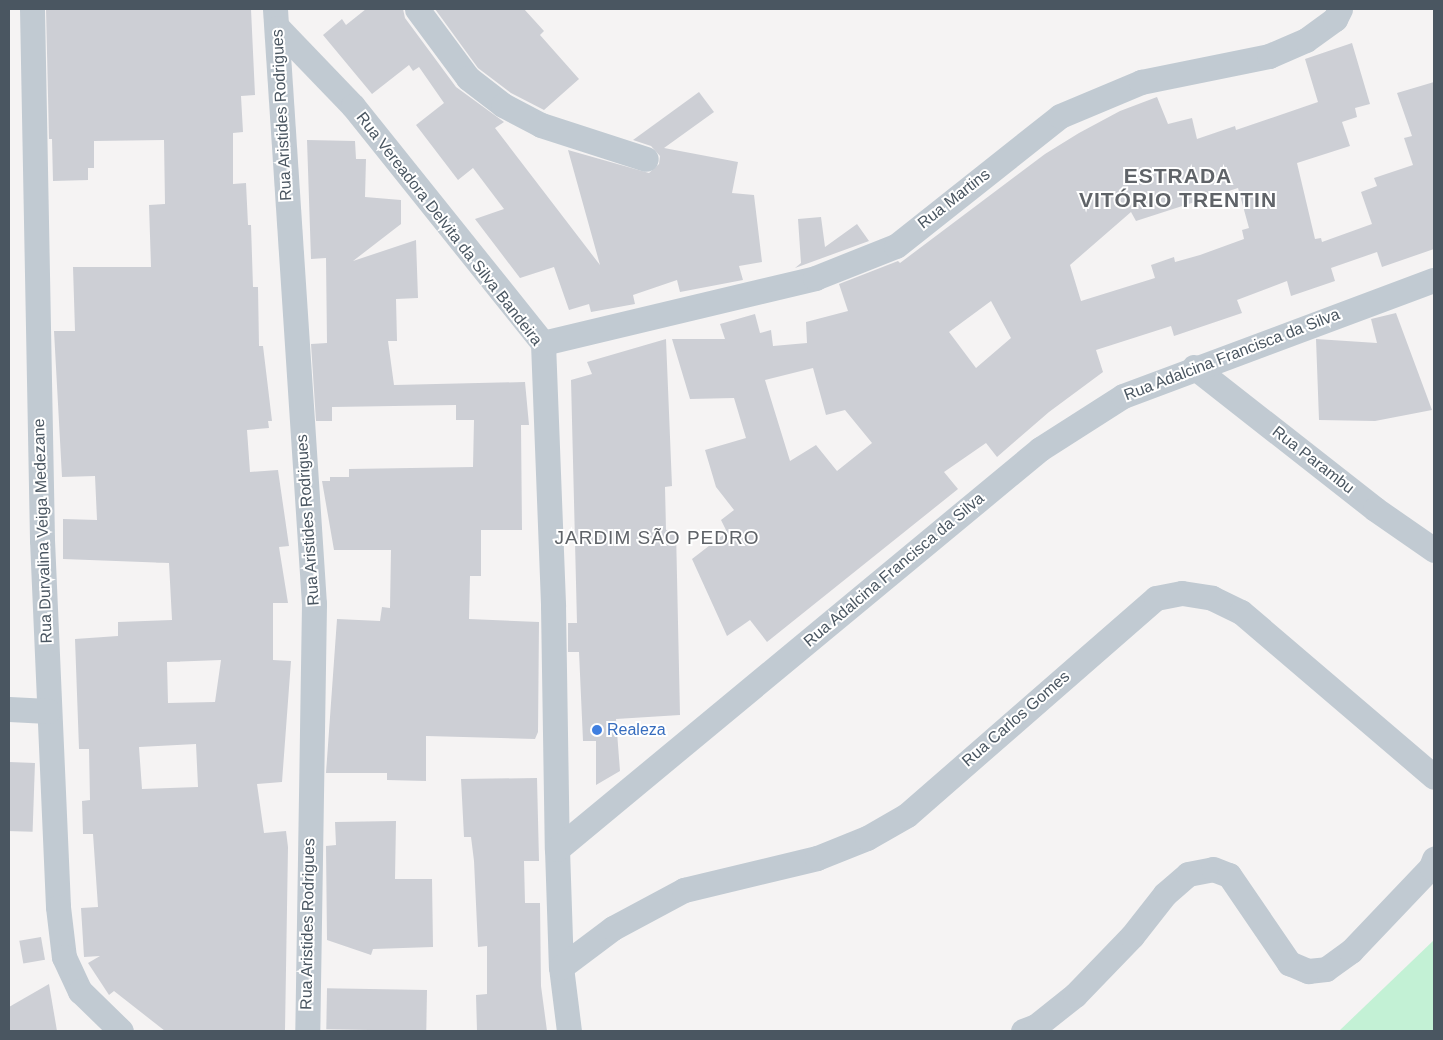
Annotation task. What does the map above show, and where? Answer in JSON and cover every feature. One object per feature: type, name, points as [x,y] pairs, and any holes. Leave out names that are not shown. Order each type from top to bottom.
[{"type":"street","name":"Rua Durvalina Veiga Medezane","points":[[32,9],[48,711],[64,957],[80,990],[121,1031]]},
{"type":"street","points":[[417,9],[468,78],[503,105],[541,125],[646,159]]},
{"type":"street","name":"Rua Martins","points":[[543,343],[815,278],[896,246],[1060,116],[1141,82],[1270,56],[1306,40],[1335,18],[1340,9]]},
{"type":"street","name":"Rua Vereadora Delvita da Silva Bandeira","points":[[276,18],[353,106],[543,343],[553,606],[556,850]]},
{"type":"street","name":"Rua Aristides Rodrigues","points":[[276,18],[281,129],[314,604],[307,1031]]},
{"type":"street","name":"Rua Adalcina Francisca da Silva","points":[[556,850],[1040,449],[1123,396],[1194,367],[1434,280]]},
{"type":"street","name":"Rua Parambu","points":[[1194,367],[1375,509],[1434,550]]},
{"type":"street","name":"Rua Carlos Gomes","points":[[561,967],[613,928],[684,890],[817,858],[867,838],[906,815],[1156,598],[1182,593],[1212,598],[1241,612],[1434,777]]},
{"type":"street","points":[[9,709],[48,711]]},
{"type":"street","points":[[556,850],[561,967],[569,1031]]},
{"type":"street","points":[[1023,1031],[1036,1026],[1075,995],[1132,936],[1165,894],[1188,874],[1213,868],[1229,875],[1289,963],[1308,971],[1326,969],[1351,951],[1432,867],[1434,859]]},
{"type":"green space","points":[[1434,940],[1434,1031],[1339,1031]]},
{"type":"building","points":[[46,9],[251,9],[255,95],[241,96],[243,132],[233,133],[233,184],[246,183],[248,225],[251,225],[253,287],[258,287],[259,346],[263,346],[272,421],[268,421],[269,428],[247,430],[250,472],[278,470],[289,546],[279,547],[288,603],[273,603],[273,660],[291,661],[282,782],[257,784],[264,833],[286,831],[288,847],[285,1031],[165,1031],[114,991],[109,995],[88,963],[100,956],[84,957],[81,908],[98,907],[93,834],[83,834],[82,801],[90,800],[89,749],[79,749],[75,639],[118,636],[118,622],[172,620],[169,563],[63,559],[63,519],[97,520],[95,476],[62,477],[54,331],[75,331],[73,267],[151,267],[149,205],[165,204],[164,140],[94,141],[94,168],[88,168],[88,180],[53,181],[52,139],[49,139]],"holes":[[[221,660],[215,702],[168,703],[167,662]],[[196,744],[198,787],[142,789],[139,747]]]},
{"type":"building","points":[[366,9],[403,9],[405,18],[456,87],[504,122],[495,128],[600,265],[568,150],[649,173],[659,164],[660,156],[651,146],[633,140],[699,92],[714,112],[664,148],[738,162],[732,193],[754,195],[762,262],[739,266],[743,280],[680,292],[677,280],[633,295],[635,304],[591,312],[589,304],[569,310],[554,267],[520,278],[475,219],[504,209],[473,168],[458,180],[416,125],[444,103],[419,67],[413,71],[409,65],[372,94],[323,35],[342,19],[346,25]]},
{"type":"building","points":[[435,9],[524,9],[544,31],[540,35],[579,79],[544,110],[511,93],[478,68]]},
{"type":"building","points":[[1352,43],[1370,104],[1355,108],[1357,117],[1342,122],[1350,146],[1297,163],[1315,239],[1321,238],[1322,242],[1372,224],[1361,192],[1377,186],[1374,178],[1413,165],[1404,138],[1412,136],[1397,93],[1434,82],[1434,249],[1382,267],[1377,252],[1331,268],[1335,281],[1291,296],[1287,281],[1237,300],[1242,313],[1174,336],[1171,326],[1096,350],[1103,372],[1049,412],[997,457],[986,443],[944,472],[958,489],[767,642],[750,620],[727,636],[692,559],[727,532],[721,520],[734,510],[716,487],[705,450],[746,438],[734,398],[690,399],[672,339],[725,339],[720,324],[755,314],[760,333],[771,330],[773,346],[807,343],[806,322],[848,311],[839,284],[898,261],[900,263],[1045,154],[1079,133],[1120,111],[1157,97],[1168,124],[1192,118],[1197,139],[1235,126],[1236,130],[1318,102],[1305,59]],"holes":[[[1238,188],[1249,228],[1242,230],[1244,239],[1175,262],[1174,257],[1151,265],[1155,278],[1081,301],[1070,265],[1131,212],[1136,221]],[[991,301],[1011,338],[976,368],[949,332]],[[813,368],[826,415],[845,410],[872,443],[837,471],[816,445],[790,461],[765,380]]]},
{"type":"building","points":[[307,140],[355,141],[356,159],[366,159],[365,197],[401,200],[401,224],[353,261],[416,240],[418,298],[396,299],[397,341],[388,341],[394,385],[525,382],[529,425],[521,425],[522,530],[481,530],[481,576],[470,576],[469,619],[539,622],[538,732],[535,739],[426,736],[426,781],[387,780],[387,773],[326,773],[337,619],[380,621],[382,607],[390,608],[391,550],[334,550],[322,481],[330,481],[330,477],[349,477],[349,469],[473,467],[474,420],[456,420],[456,405],[332,407],[332,421],[316,421],[311,344],[327,343],[326,258],[311,259]]},
{"type":"building","points":[[821,217],[825,247],[857,224],[869,241],[795,268],[801,263],[798,219]]},
{"type":"building","points":[[1396,313],[1432,410],[1375,421],[1319,420],[1316,339],[1377,343],[1371,319]]},
{"type":"building","points":[[666,339],[672,486],[665,487],[666,530],[676,530],[680,715],[616,719],[620,771],[596,785],[596,741],[583,741],[579,652],[568,652],[568,623],[577,623],[571,380],[592,374],[587,362]]},
{"type":"building","points":[[9,762],[35,763],[33,832],[9,831]]},
{"type":"building","points":[[537,778],[539,861],[524,861],[525,903],[540,903],[541,986],[547,1031],[477,1031],[476,995],[487,994],[487,946],[478,947],[474,861],[471,837],[464,837],[461,779]]},
{"type":"building","points":[[396,821],[395,879],[432,879],[433,947],[373,949],[371,955],[327,940],[326,846],[336,845],[335,822]]},
{"type":"building","points":[[41,937],[45,960],[23,963],[19,941]]},
{"type":"building","points":[[49,984],[57,1031],[9,1031],[9,1007]]},
{"type":"building","points":[[327,988],[427,990],[426,1031],[326,1029]]},
{"type":"place","name":"Realeza","points":[[597,730]]},
{"type":"district","name":"ESTRADA VITÓRIO TRENTIN","points":[[1178,188]]},
{"type":"district","name":"JARDIM SÃO PEDRO","points":[[657,538]]}]
